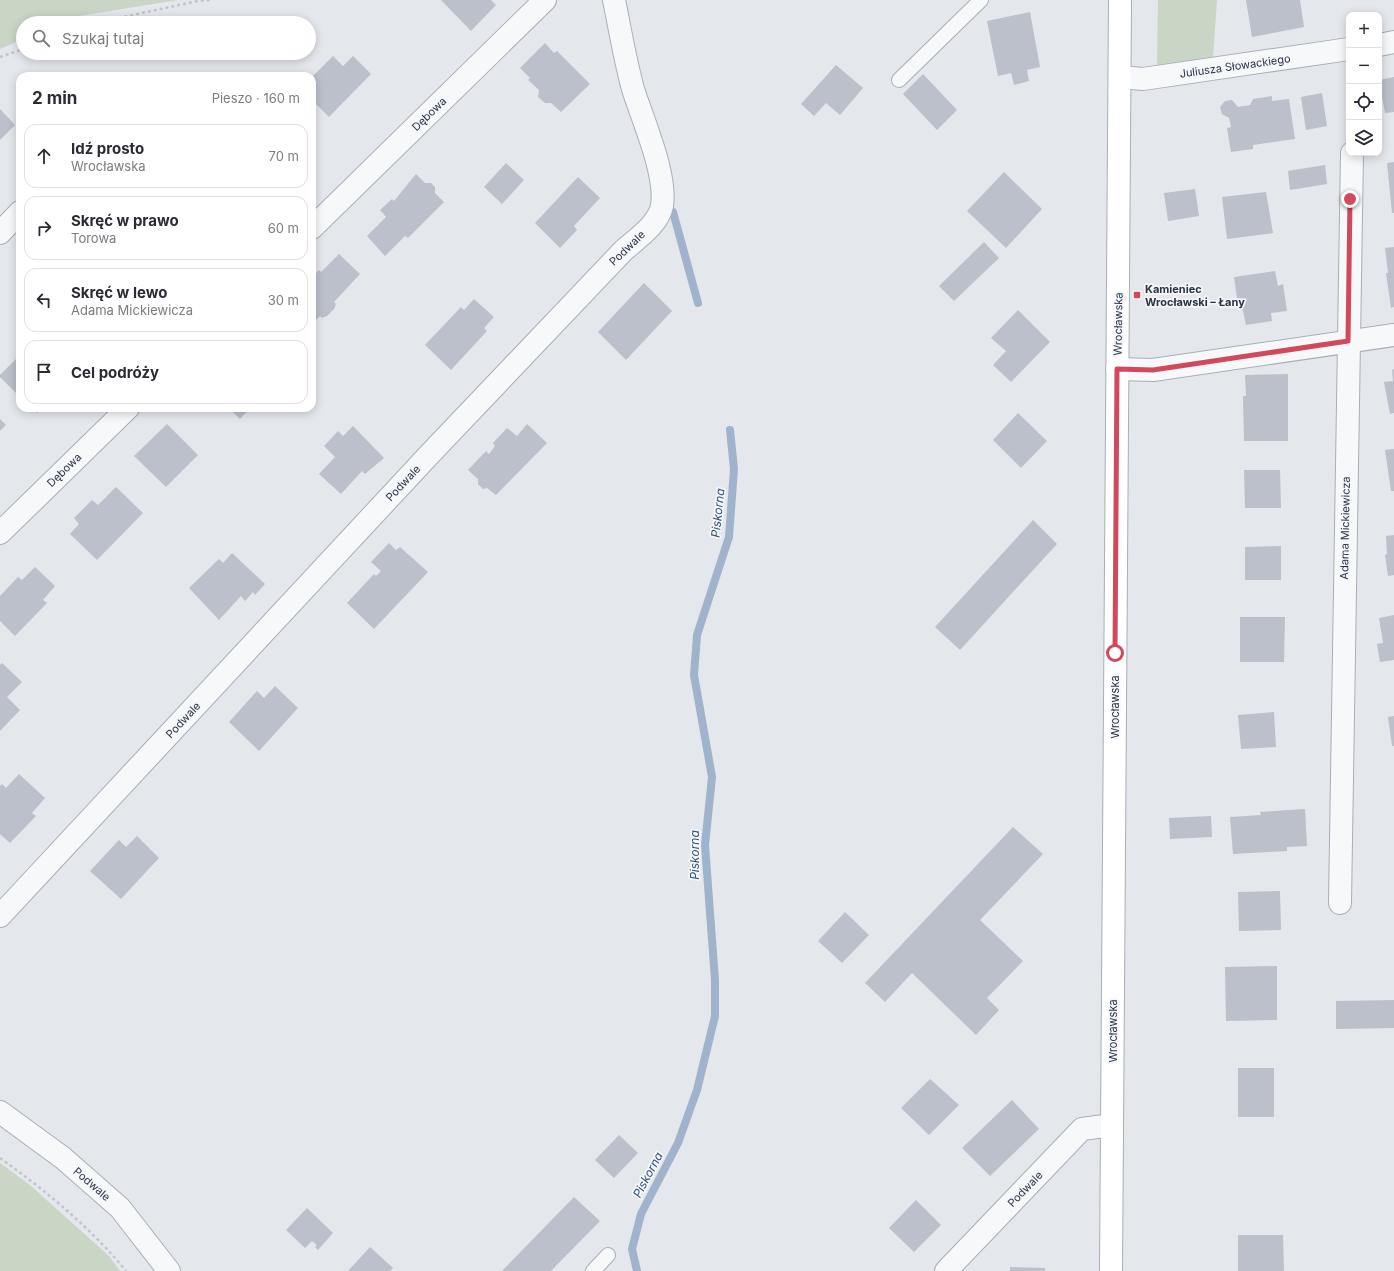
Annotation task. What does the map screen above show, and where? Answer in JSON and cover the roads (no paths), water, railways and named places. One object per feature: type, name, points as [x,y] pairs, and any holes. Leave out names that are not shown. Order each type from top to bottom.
[{"type":"main road","name":"Wrocławska","points":[[1111,1271],[1120,0]]},
{"type":"street","name":"Dębowa","points":[[316,224],[545,0]]},
{"type":"street","name":"Podwale","points":[[0,916],[432,452],[623,251],[653,223],[662,208],[663,192],[658,169],[633,88],[614,0]]},
{"type":"street","points":[[1382,44],[1394,42]]},
{"type":"street","name":"Juliusza Słowackiego","points":[[1120,77],[1143,79],[1346,49]]},
{"type":"street","name":"Adama Mickiewicza","points":[[1340,902],[1352,156]]},
{"type":"street","points":[[0,233],[16,216]]},
{"type":"street","points":[[1117,369],[1153,370],[1394,334]]},
{"type":"street","name":"Dębowa","points":[[0,533],[124,412]]},
{"type":"street","name":"Podwale","points":[[0,1112],[63,1158],[120,1208],[169,1271]]},
{"type":"street","name":"Podwale","points":[[946,1271],[1082,1129],[1112,1125]]},
{"type":"lane","points":[[899,80],[981,0]]},
{"type":"lane","points":[[593,1271],[608,1255]]},
{"type":"waterway","name":"Piskorna","points":[[673,212],[698,303]]},
{"type":"waterway","name":"Piskorna","points":[[637,1271],[632,1249],[641,1214],[678,1143],[697,1090],[715,1016],[715,980],[705,845],[712,777],[694,675],[697,635],[729,537],[734,469],[730,430]]},
{"type":"place","name":"Kamieniec Wrocławski – Łany","points":[[1137,295]]}]
